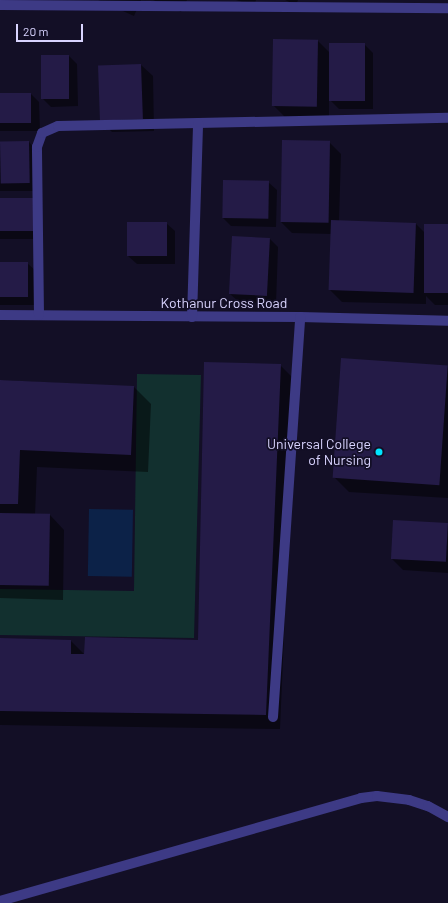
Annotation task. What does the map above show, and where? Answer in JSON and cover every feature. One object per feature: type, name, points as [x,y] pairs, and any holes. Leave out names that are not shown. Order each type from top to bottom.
[{"type":"street","points":[[0,5],[49,2],[304,3],[421,4],[448,8]]},
{"type":"street","points":[[39,315],[37,147],[42,133],[58,126],[448,118]]},
{"type":"street","points":[[192,317],[198,123]]},
{"type":"street","name":"Kothanur Cross Road","points":[[0,315],[300,317],[448,322]]},
{"type":"street","points":[[274,717],[300,317]]},
{"type":"street","points":[[0,901],[361,798],[382,797],[409,800],[428,806],[448,817]]},
{"type":"green space","points":[[137,374],[201,375],[194,638],[0,635],[0,589],[134,591]]},
{"type":"water","points":[[89,509],[133,510],[132,577],[88,576]]},
{"type":"building","points":[[273,39],[318,40],[317,107],[272,106]]},
{"type":"building","points":[[329,43],[365,43],[365,101],[329,101]]},
{"type":"building","points":[[41,55],[69,55],[69,99],[41,99]]},
{"type":"building","points":[[141,64],[143,119],[100,120],[98,66]]},
{"type":"building","points":[[0,93],[31,93],[31,123],[0,123]]},
{"type":"building","points":[[282,140],[330,141],[329,223],[281,222]]},
{"type":"building","points":[[29,141],[30,183],[1,183],[0,142]]},
{"type":"building","points":[[223,180],[269,181],[268,219],[222,218]]},
{"type":"building","points":[[0,198],[34,198],[34,231],[0,231]]},
{"type":"building","points":[[331,220],[416,223],[414,293],[329,290]]},
{"type":"building","points":[[127,222],[167,222],[167,256],[127,256]]},
{"type":"building","points":[[424,224],[448,224],[448,293],[424,293]]},
{"type":"building","points":[[232,236],[270,238],[267,296],[229,294]]},
{"type":"building","points":[[0,262],[28,262],[28,297],[0,297]]},
{"type":"building","points":[[341,358],[448,365],[439,485],[333,478]]},
{"type":"building","points":[[204,362],[281,364],[266,715],[0,711],[0,638],[71,640],[71,654],[84,654],[85,637],[198,640]]},
{"type":"building","points":[[0,380],[134,386],[131,455],[20,450],[18,504],[0,504]]},
{"type":"building","points":[[0,513],[50,514],[49,586],[0,585]]},
{"type":"building","points":[[393,520],[448,523],[446,562],[391,559]]},
{"type":"place","name":"Universal College of Nursing","points":[[379,452]]}]
